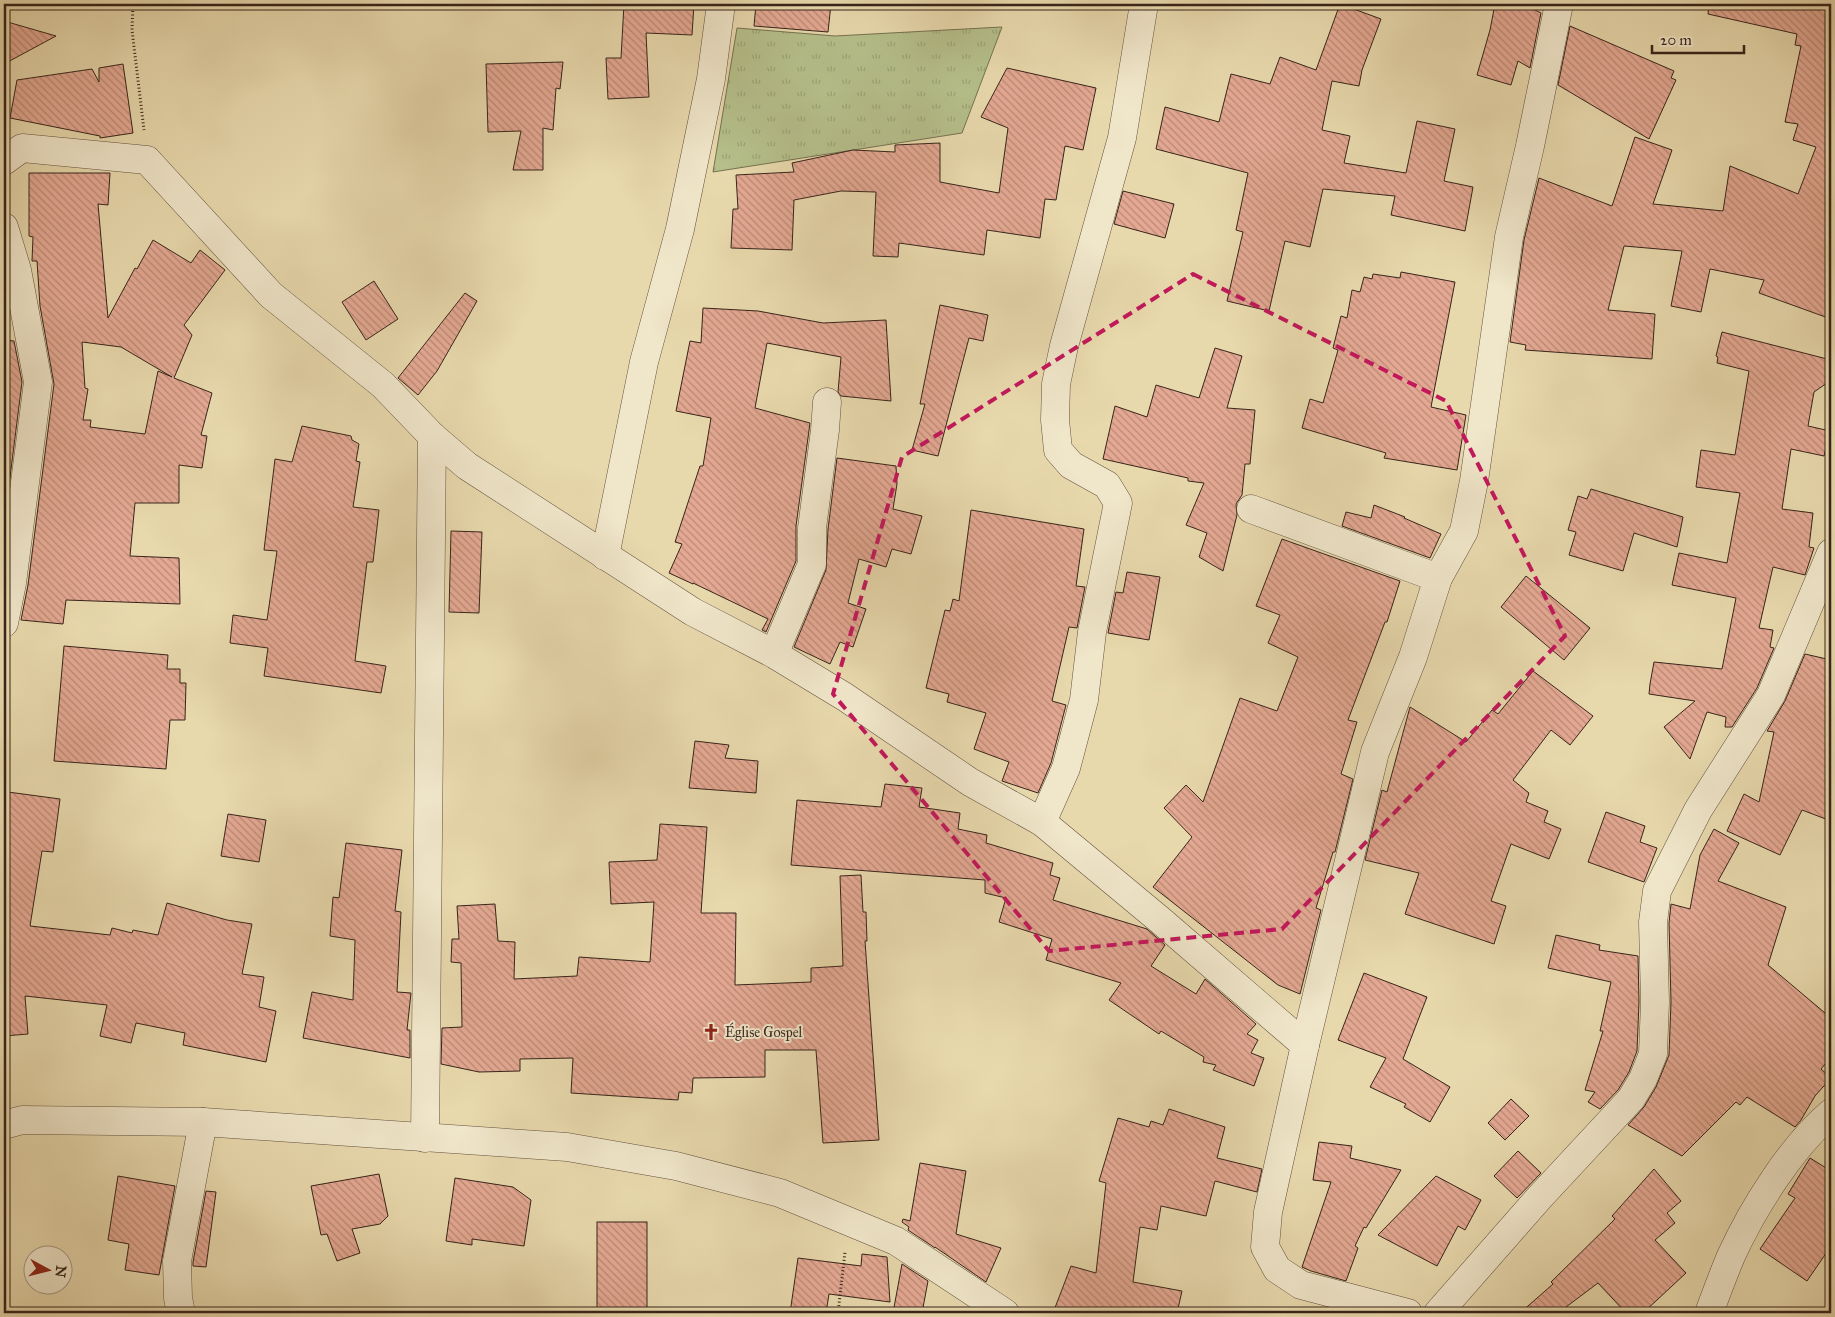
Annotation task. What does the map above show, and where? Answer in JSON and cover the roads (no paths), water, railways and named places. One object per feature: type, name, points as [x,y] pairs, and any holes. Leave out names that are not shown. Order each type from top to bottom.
[{"type":"street","points":[[605,556],[644,362],[682,219],[711,78],[721,4]]},
{"type":"street","points":[[1042,822],[1066,768],[1084,700],[1092,632],[1118,503],[1107,485],[1071,465],[1058,450],[1055,420],[1056,384],[1064,346],[1122,138],[1144,4]]},
{"type":"street","points":[[1408,1313],[1301,1286],[1277,1269],[1265,1247],[1268,1212],[1305,1045],[1375,752],[1413,657],[1438,578],[1464,531],[1476,471],[1509,237],[1559,4]]},
{"type":"street","points":[[4,161],[22,148],[147,160],[271,295],[382,385],[432,436],[467,466],[693,612],[774,654],[845,697],[970,782],[1042,822],[1160,920],[1305,1045]]},
{"type":"street","points":[[4,227],[17,270],[38,382],[12,583],[4,623]]},
{"type":"street","points":[[774,654],[812,564],[812,528],[827,402]]},
{"type":"street","points":[[425,1138],[432,436]]},
{"type":"street","points":[[1251,510],[1438,578]]},
{"type":"street","points":[[1438,1313],[1539,1198],[1631,1099],[1643,1078],[1653,1054],[1653,922],[1658,891],[1698,810],[1771,695],[1831,554]]},
{"type":"street","points":[[1709,1313],[1731,1256],[1765,1194],[1794,1151],[1831,1113]]},
{"type":"street","points":[[4,1125],[22,1120],[202,1122],[567,1147],[676,1166],[780,1193],[896,1241],[1006,1313]]},
{"type":"street","points":[[181,1313],[178,1298],[177,1261],[202,1122]]},
{"type":"place","name":"Église Gospel","points":[[711,1032]]}]
